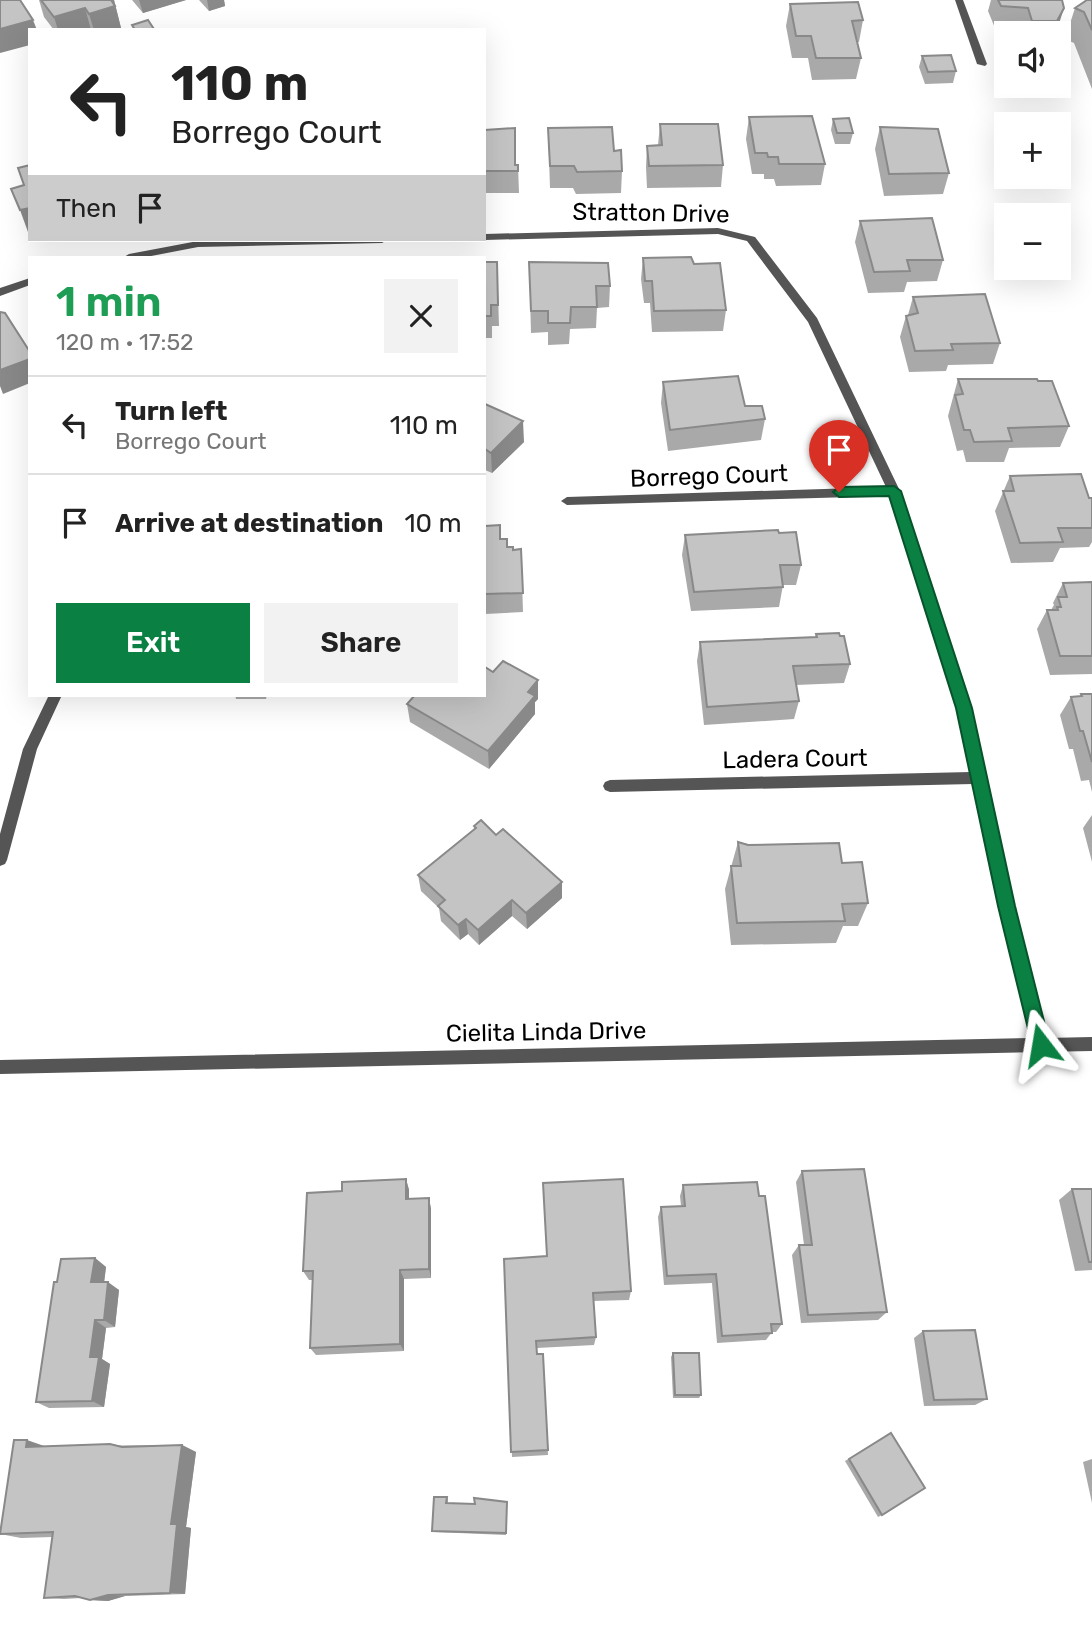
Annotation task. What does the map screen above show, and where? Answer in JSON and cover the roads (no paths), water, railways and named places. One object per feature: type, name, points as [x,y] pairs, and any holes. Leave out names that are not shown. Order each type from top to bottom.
[{"type":"street","points":[[959,0],[982,64]]},
{"type":"street","name":"Stratton Drive","points":[[486,237],[718,231],[751,239],[813,321],[894,491],[964,708],[1006,906],[1041,1045]]},
{"type":"street","points":[[134,256],[198,244],[290,242]]},
{"type":"street","points":[[0,292],[28,282]]},
{"type":"street","name":"Borrego Court","points":[[567,501],[894,491]]},
{"type":"street","points":[[0,860],[30,749],[54,697]]},
{"type":"street","name":"Ladera Court","points":[[610,786],[980,778]]},
{"type":"street","name":"Cielita Linda Drive","points":[[0,1067],[1092,1044]]}]
